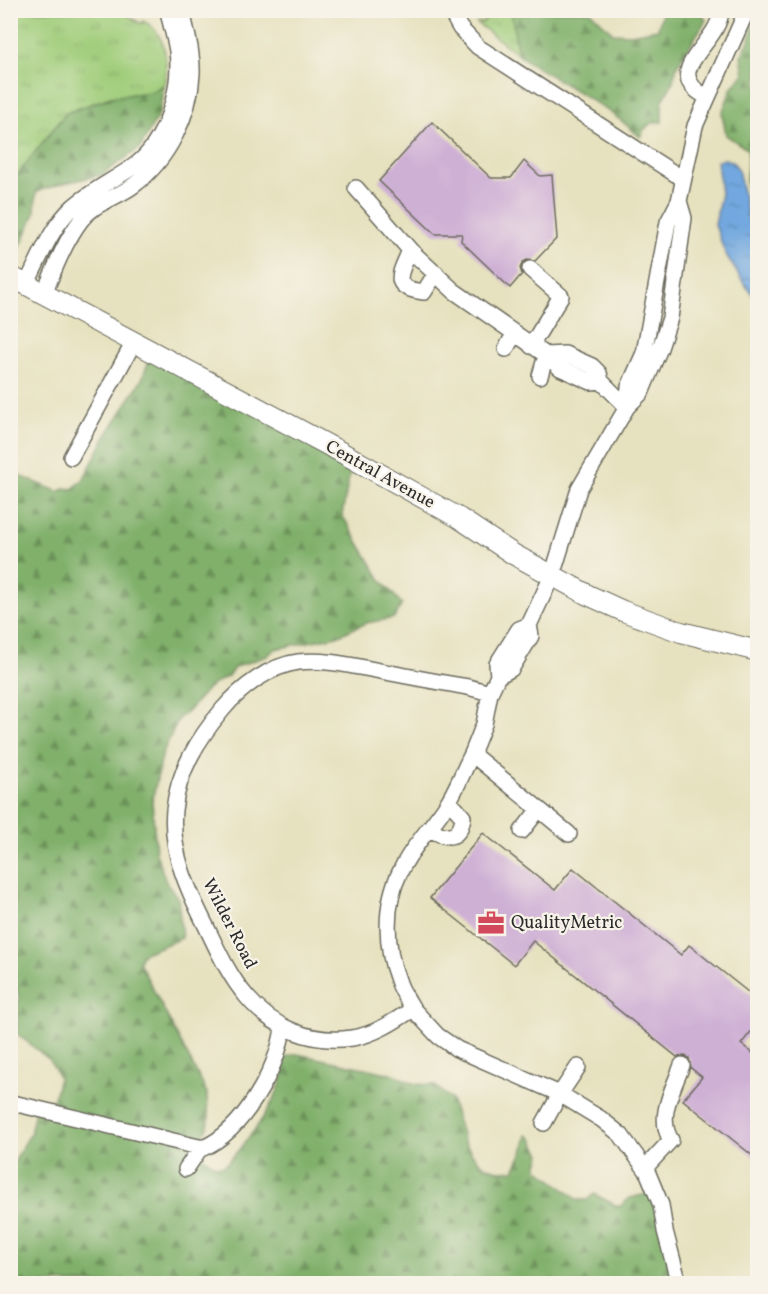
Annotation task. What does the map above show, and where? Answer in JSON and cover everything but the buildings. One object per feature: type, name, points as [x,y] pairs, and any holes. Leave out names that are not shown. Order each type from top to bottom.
[{"type":"main road","name":"Central Avenue","points":[[27,285],[459,518],[513,554],[552,576],[623,611],[681,632],[758,651]]},
{"type":"lane","points":[[27,285],[58,225],[73,207],[147,155],[162,131],[173,103],[177,73],[177,50],[168,10]]},
{"type":"lane","points":[[27,285],[74,234],[93,207],[135,184],[167,150],[179,128],[188,100],[192,74],[191,51],[182,10]]},
{"type":"lane","points":[[450,10],[460,28],[478,47],[683,179]]},
{"type":"lane","points":[[707,97],[695,91],[686,76],[688,67],[720,20],[721,10]]},
{"type":"lane","points":[[679,1284],[665,1231],[662,1205],[645,1168],[621,1135],[601,1119],[560,1094],[457,1049],[438,1036],[413,1009],[398,981],[391,959],[388,933],[389,909],[399,872],[447,802],[472,754],[484,724],[490,693],[498,676],[496,664],[519,629],[529,625],[552,576],[579,489],[627,407],[629,387],[650,356],[668,222],[679,201],[695,126],[747,10]]},
{"type":"lane","points":[[356,188],[410,250],[454,291],[546,355],[566,354],[582,361],[599,373],[602,381],[627,407]]},
{"type":"lane","points":[[58,225],[74,234]]},
{"type":"lane","points":[[410,250],[399,275],[405,286],[424,292],[436,273]]},
{"type":"lane","points":[[530,269],[561,296],[531,346]]},
{"type":"lane","points":[[506,349],[514,334]]},
{"type":"lane","points":[[71,457],[134,342]]},
{"type":"lane","points":[[540,376],[546,355]]},
{"type":"lane","name":"Wilder Road","points":[[413,1009],[395,1022],[352,1038],[314,1036],[293,1032],[283,1028],[261,1012],[248,999],[225,964],[189,892],[173,837],[178,786],[200,737],[226,705],[246,686],[278,667],[297,662],[327,661],[490,693]]},
{"type":"lane","points":[[472,754],[569,834]]},
{"type":"lane","points":[[429,829],[442,836],[453,835],[461,828],[463,817],[447,802]]},
{"type":"lane","points":[[522,831],[539,809]]},
{"type":"lane","points":[[186,1169],[201,1148],[216,1142],[248,1109],[274,1064],[283,1028]]},
{"type":"lane","points":[[645,1168],[671,1140],[664,1130],[665,1111],[682,1065]]},
{"type":"lane","points":[[544,1123],[578,1067]]},
{"type":"lane","points":[[10,1104],[201,1148]]},
{"type":"green space","points":[[11,11],[120,11],[142,24],[143,21],[157,32],[164,48],[166,67],[164,85],[151,92],[111,97],[66,113],[11,183]]},
{"type":"green space","points":[[489,11],[511,11],[518,54],[477,23],[484,22]]},
{"type":"green space","points":[[511,11],[590,11],[613,33],[631,34],[658,29],[663,11],[699,11],[706,20],[677,66],[672,84],[662,102],[662,122],[648,125],[640,137],[597,103],[518,55]]},
{"type":"green space","points":[[756,11],[758,11],[757,226],[746,182],[748,150],[726,135],[722,113],[732,87],[744,74],[741,56],[750,39]]},
{"type":"green space","points":[[164,85],[159,114],[140,148],[101,175],[36,192],[35,213],[11,268],[11,183],[66,113],[111,97],[151,92]]},
{"type":"green space","points":[[152,353],[352,461],[342,515],[381,580],[402,604],[394,618],[366,623],[337,636],[275,649],[267,656],[235,667],[228,676],[209,687],[179,718],[163,752],[152,801],[156,853],[166,882],[178,898],[182,938],[142,954],[139,962],[207,1093],[209,1123],[197,1143],[200,1155],[216,1166],[224,1166],[240,1148],[256,1128],[276,1095],[282,1078],[285,1057],[297,1054],[393,1074],[415,1084],[434,1085],[451,1099],[464,1141],[483,1165],[500,1171],[514,1170],[523,1152],[527,1135],[531,1137],[541,1154],[538,1169],[578,1200],[587,1200],[594,1194],[619,1207],[630,1198],[652,1193],[675,1271],[644,1277],[632,1275],[625,1284],[11,1283],[10,1173],[19,1152],[30,1135],[36,1105],[52,1105],[59,1078],[50,1060],[16,1033],[19,998],[11,966],[11,927],[15,900],[10,885],[11,472],[59,492],[65,488],[72,489],[83,480],[107,434],[141,381]]},
{"type":"water","points":[[725,159],[733,162],[738,169],[749,222],[757,239],[757,300],[725,253],[715,225],[721,193],[717,161]]},
{"type":"place","name":"QualityMetric","points":[[491,923]]}]
